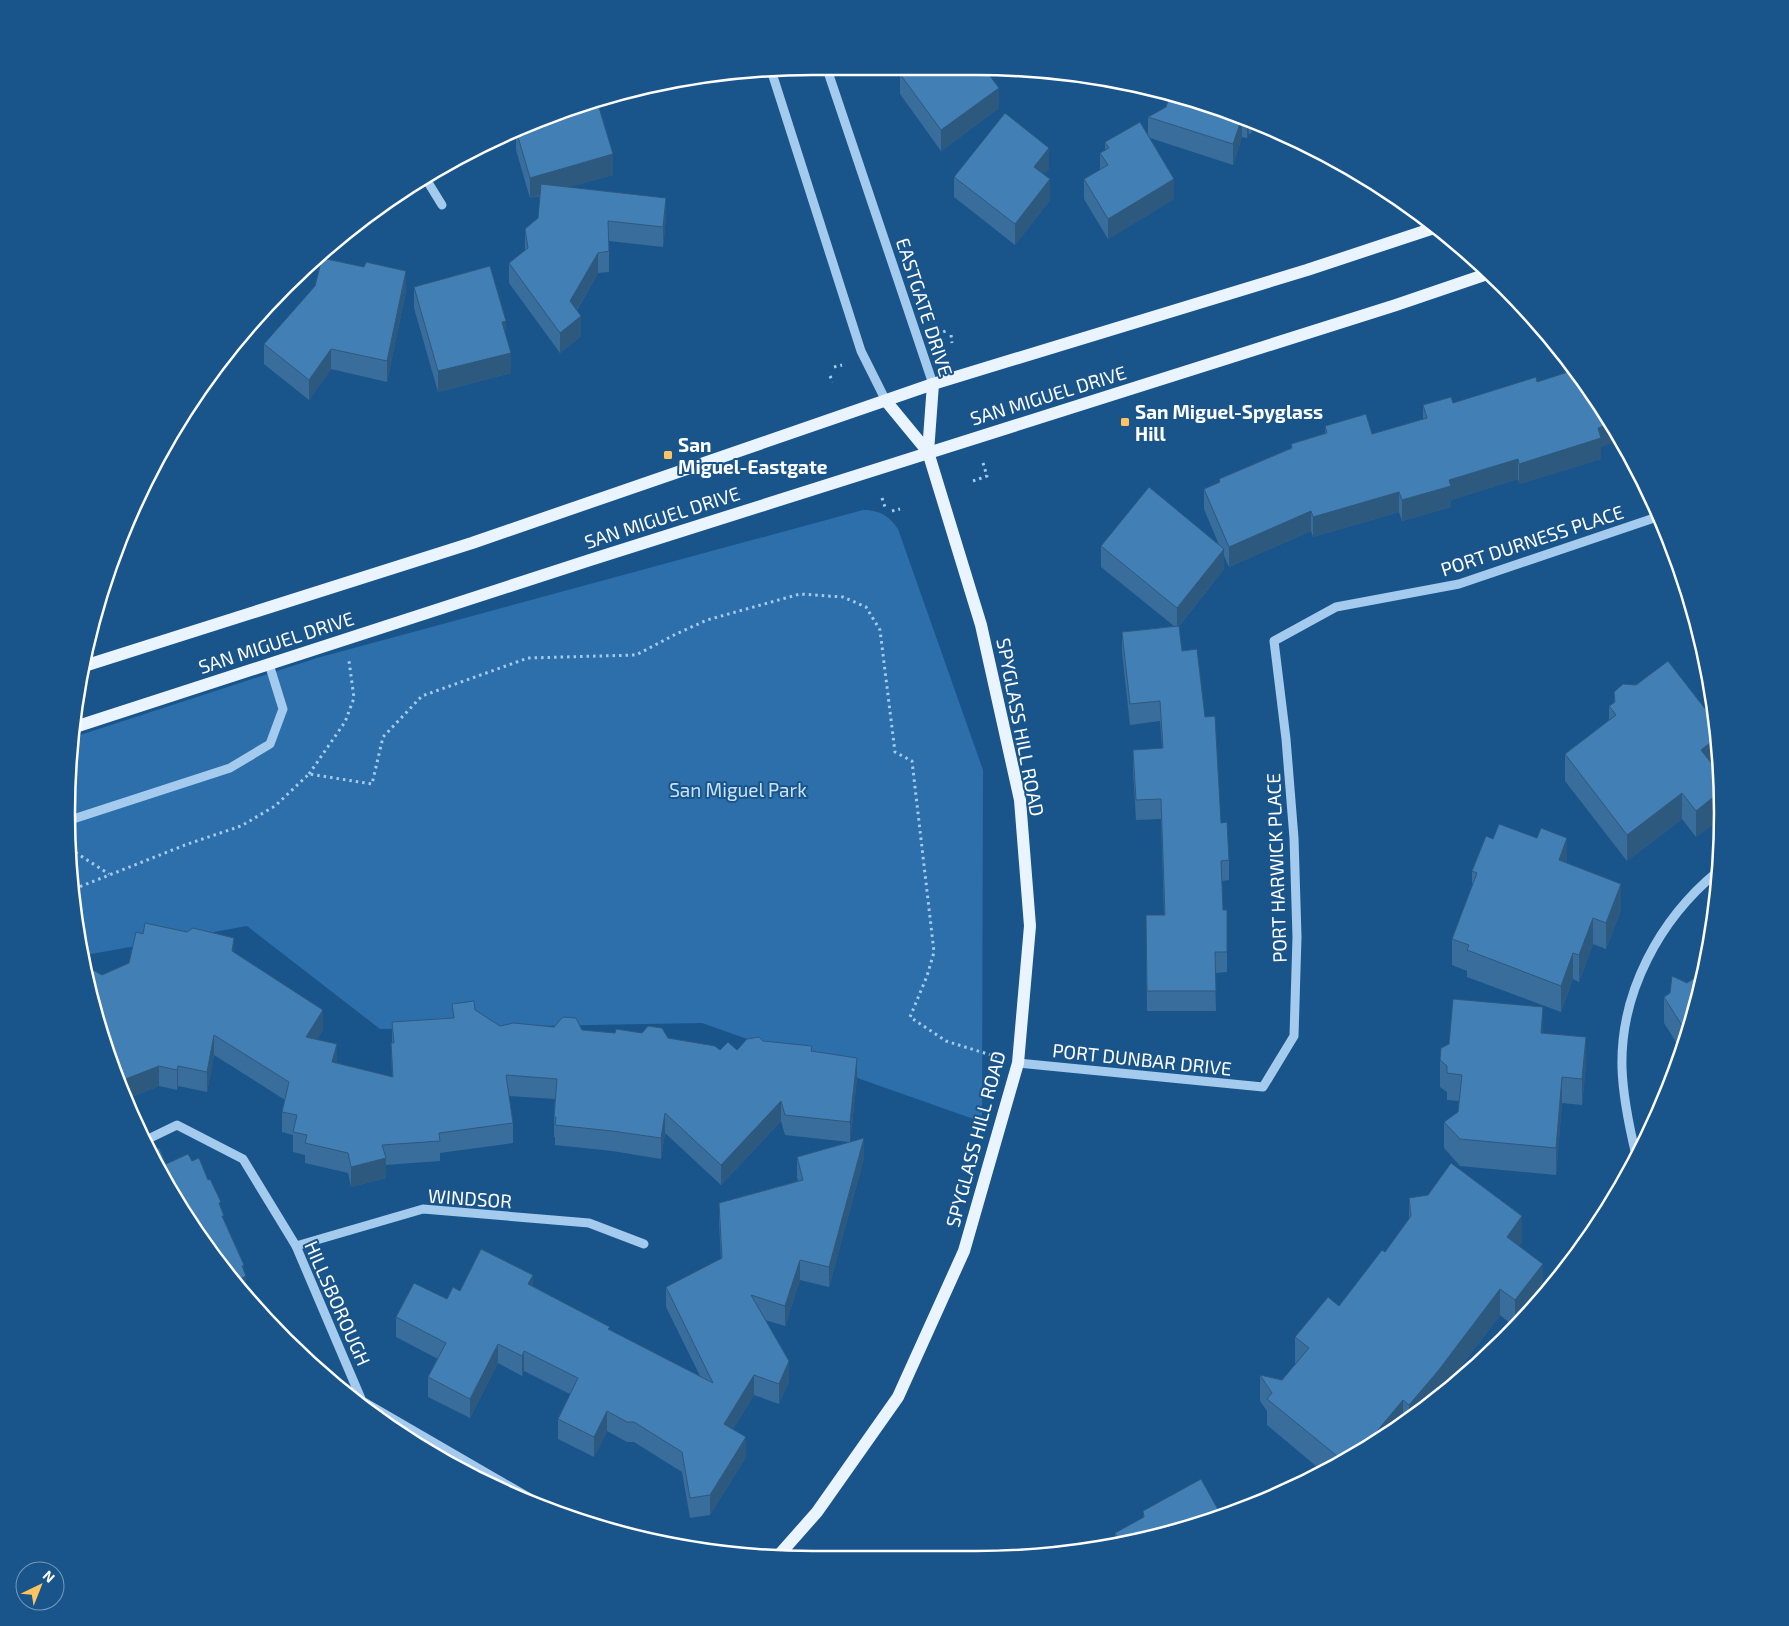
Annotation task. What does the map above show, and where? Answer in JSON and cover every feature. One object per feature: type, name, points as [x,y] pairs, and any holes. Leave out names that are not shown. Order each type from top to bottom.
[{"type":"main road","name":"SAN MIGUEL DRIVE","points":[[90,663],[472,543],[933,384],[1307,270],[1428,230]]},
{"type":"main road","name":"SAN MIGUEL DRIVE","points":[[80,725],[928,452],[1396,305],[1482,276]]},
{"type":"main road","name":"EASTGATE DRIVE","points":[[928,452],[933,384]]},
{"type":"main road","points":[[886,400],[928,452]]},
{"type":"main road","name":"SPYGLASS HILL ROAD","points":[[784,1550],[817,1512],[898,1397],[964,1251],[1018,1063],[1030,926],[1020,800],[981,625],[928,452]]},
{"type":"street","name":"EASTGATE DRIVE","points":[[829,75],[933,384]]},
{"type":"street","points":[[773,77],[861,351],[886,400]]},
{"type":"street","points":[[429,183],[442,205]]},
{"type":"street","name":"PORT DURNESS PLACE","points":[[1274,641],[1336,608],[1459,584],[1652,519]]},
{"type":"street","name":"PORT HARWICK PLACE","points":[[1263,1087],[1294,1036],[1297,936],[1294,838],[1286,739],[1274,641]]},
{"type":"street","points":[[75,819],[230,768],[270,744],[283,709],[268,664]]},
{"type":"street","points":[[1634,1146],[1625,1107],[1622,1067],[1625,1027],[1634,988],[1650,951],[1672,917],[1698,887],[1711,877]]},
{"type":"street","name":"PORT DUNBAR DRIVE","points":[[1018,1063],[1263,1087]]},
{"type":"street","name":"HILLSBOROUGH","points":[[150,1138],[177,1125],[243,1159],[296,1246],[357,1393]]},
{"type":"street","name":"WINDSOR","points":[[296,1246],[423,1209],[589,1222],[644,1244]]},
{"type":"street","name":"HILLSBOROUGH","points":[[397,1422],[497,1480]]},
{"type":"path","points":[[936,334],[946,331]]},
{"type":"path","points":[[951,335],[952,343]]},
{"type":"path","points":[[834,367],[842,365]]},
{"type":"path","points":[[830,376],[833,382]]},
{"type":"path","points":[[973,481],[987,476],[983,463]]},
{"type":"path","points":[[882,498],[885,507]]},
{"type":"path","points":[[892,512],[900,509]]},
{"type":"path","points":[[309,774],[372,784],[383,737],[422,696],[528,658],[636,656],[676,634],[707,620],[800,594],[843,596],[866,607],[880,630],[894,752],[912,761],[934,952],[927,976],[910,1016],[946,1041],[1018,1063]]},
{"type":"path","points":[[79,887],[186,845],[241,826],[276,806],[309,774],[345,722],[354,698],[346,639]]},
{"type":"path","points":[[77,853],[110,874]]},
{"type":"green space","name":"San Miguel Park","points":[[863,510],[874,511],[884,515],[898,529],[983,770],[982,1122],[702,1023],[380,1029],[247,926],[89,954],[81,909],[75,813],[79,735],[317,658]]},
{"type":"building","points":[[901,75],[990,76],[999,88],[941,130]]},
{"type":"building","points":[[1168,100],[1240,124],[1233,144],[1148,117],[1166,107]]},
{"type":"building","points":[[599,107],[613,154],[530,178],[518,137]]},
{"type":"building","points":[[1005,113],[1049,148],[1034,167],[1050,179],[1015,224],[954,177]]},
{"type":"building","points":[[1140,122],[1174,179],[1108,219],[1084,179],[1108,165],[1100,153],[1109,148],[1105,142]]},
{"type":"building","points":[[541,184],[666,198],[663,227],[608,221],[609,251],[598,253],[570,301],[581,316],[560,333],[509,263],[528,248],[525,229],[538,218]]},
{"type":"building","points":[[325,259],[364,267],[366,262],[406,271],[387,361],[331,349],[309,380],[264,344],[315,286],[321,263]]},
{"type":"building","points":[[490,266],[506,321],[502,322],[511,353],[438,371],[414,287]]},
{"type":"building","points":[[1567,372],[1604,426],[1598,428],[1601,438],[1519,464],[1518,459],[1449,480],[1451,486],[1402,500],[1399,492],[1313,517],[1311,511],[1229,547],[1204,489],[1220,482],[1219,479],[1292,448],[1291,444],[1327,433],[1325,426],[1366,414],[1372,434],[1427,418],[1423,405],[1451,397],[1453,403],[1536,377],[1537,382]]},
{"type":"building","points":[[1149,487],[1224,549],[1177,608],[1101,546]]},
{"type":"building","points":[[1179,626],[1182,651],[1197,649],[1205,717],[1215,716],[1221,823],[1227,822],[1229,860],[1221,861],[1223,910],[1227,910],[1227,952],[1215,952],[1216,991],[1147,991],[1146,915],[1165,915],[1161,799],[1136,800],[1133,750],[1163,748],[1160,701],[1130,704],[1122,632]]},
{"type":"building","points":[[1668,661],[1707,711],[1710,743],[1701,750],[1712,764],[1713,797],[1696,811],[1682,793],[1627,835],[1565,754],[1616,715],[1609,706],[1615,702],[1614,692],[1623,684],[1636,685]]},
{"type":"building","points":[[1499,824],[1537,838],[1541,828],[1567,838],[1559,860],[1621,884],[1606,923],[1593,918],[1579,955],[1573,953],[1561,986],[1467,950],[1469,945],[1452,939],[1477,873],[1472,871],[1486,836],[1493,839]]},
{"type":"building","points":[[145,923],[187,932],[193,928],[234,938],[232,951],[323,1010],[306,1037],[337,1044],[332,1062],[393,1077],[391,1043],[394,1043],[392,1022],[454,1018],[452,1004],[474,1001],[475,1010],[500,1026],[514,1023],[554,1027],[563,1017],[576,1018],[582,1030],[615,1033],[616,1029],[642,1033],[648,1026],[662,1028],[668,1038],[715,1046],[720,1050],[728,1042],[737,1050],[747,1039],[759,1037],[763,1041],[812,1046],[811,1051],[857,1058],[850,1122],[785,1115],[781,1101],[721,1165],[665,1113],[661,1138],[555,1125],[557,1079],[506,1075],[513,1123],[439,1133],[440,1141],[382,1145],[386,1158],[351,1167],[348,1153],[305,1143],[307,1135],[293,1132],[297,1115],[282,1112],[289,1082],[214,1035],[207,1072],[178,1066],[177,1070],[159,1066],[125,1079],[100,1004],[92,970],[102,975],[129,963],[136,932],[143,934]]},
{"type":"building","points":[[1672,976],[1687,983],[1695,978],[1682,1026],[1664,997],[1670,993]]},
{"type":"building","points":[[1453,999],[1543,1007],[1541,1033],[1586,1037],[1582,1079],[1562,1077],[1556,1148],[1460,1139],[1444,1122],[1458,1112],[1462,1075],[1447,1073],[1447,1066],[1440,1060],[1441,1048],[1449,1044]]},
{"type":"building","points":[[864,1138],[829,1267],[800,1260],[785,1306],[751,1295],[789,1361],[779,1384],[754,1375],[724,1424],[746,1437],[710,1495],[690,1498],[682,1452],[634,1422],[627,1422],[607,1411],[594,1437],[558,1419],[578,1378],[524,1351],[522,1356],[498,1344],[470,1399],[428,1377],[446,1343],[396,1317],[414,1283],[447,1299],[453,1287],[460,1291],[481,1249],[533,1275],[528,1284],[610,1327],[608,1329],[713,1383],[666,1287],[722,1258],[719,1203],[803,1180],[797,1157]]},
{"type":"building","points":[[159,1148],[166,1164],[188,1154],[192,1161],[199,1158],[208,1180],[210,1179],[221,1202],[219,1203],[224,1216],[222,1216],[244,1265],[242,1266],[246,1276],[241,1278],[199,1223],[156,1149]]},
{"type":"building","points":[[1451,1163],[1522,1216],[1507,1237],[1543,1264],[1515,1300],[1500,1289],[1438,1371],[1409,1405],[1403,1400],[1375,1434],[1337,1456],[1267,1399],[1272,1393],[1260,1375],[1282,1380],[1309,1348],[1295,1337],[1328,1297],[1339,1306],[1382,1250],[1385,1252],[1411,1216],[1409,1198],[1428,1195]]},
{"type":"building","points":[[1201,1479],[1218,1510],[1167,1526],[1118,1537],[1115,1533],[1144,1517],[1143,1511]]},
{"type":"place","name":"San Miguel-Spyglass Hill","points":[[1125,422]]},
{"type":"place","name":"San Miguel-Eastgate","points":[[668,455]]}]
